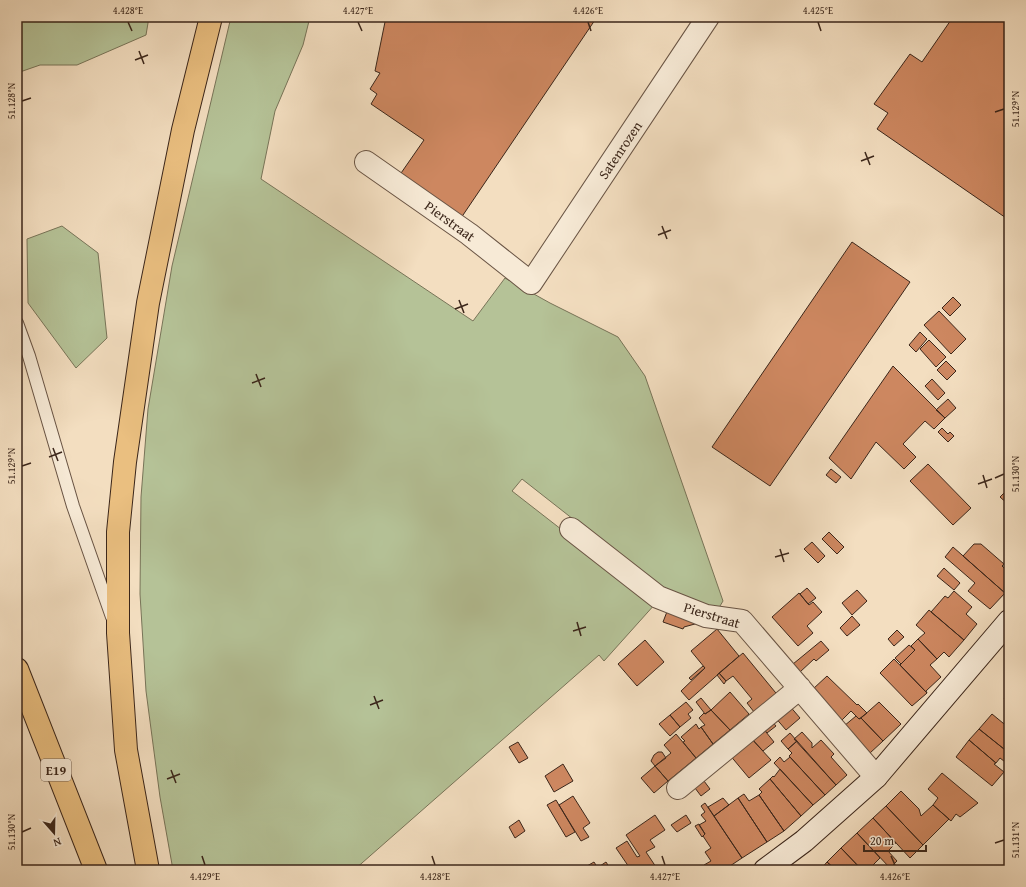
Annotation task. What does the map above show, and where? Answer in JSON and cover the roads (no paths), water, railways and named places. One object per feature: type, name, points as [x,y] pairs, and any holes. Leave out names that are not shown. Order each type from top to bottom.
[{"type":"highway","points":[[148,870],[126,750],[118,633],[118,532],[125,462],[148,303],[183,130],[211,17]]},
{"type":"highway","name":"E19","points":[[17,669],[96,870]]},
{"type":"street","name":"Satenrozen","points":[[531,284],[708,17]]},
{"type":"street","name":"Pierstraat","points":[[366,162],[469,234],[531,284]]},
{"type":"street","name":"Pierstraat","points":[[571,529],[658,596],[706,616],[742,621],[876,777]]},
{"type":"street","points":[[765,870],[804,841],[876,777],[1008,623]]},
{"type":"street","points":[[678,788],[800,688]]},
{"type":"lane","points":[[17,323],[29,356],[74,506],[118,633]]}]
